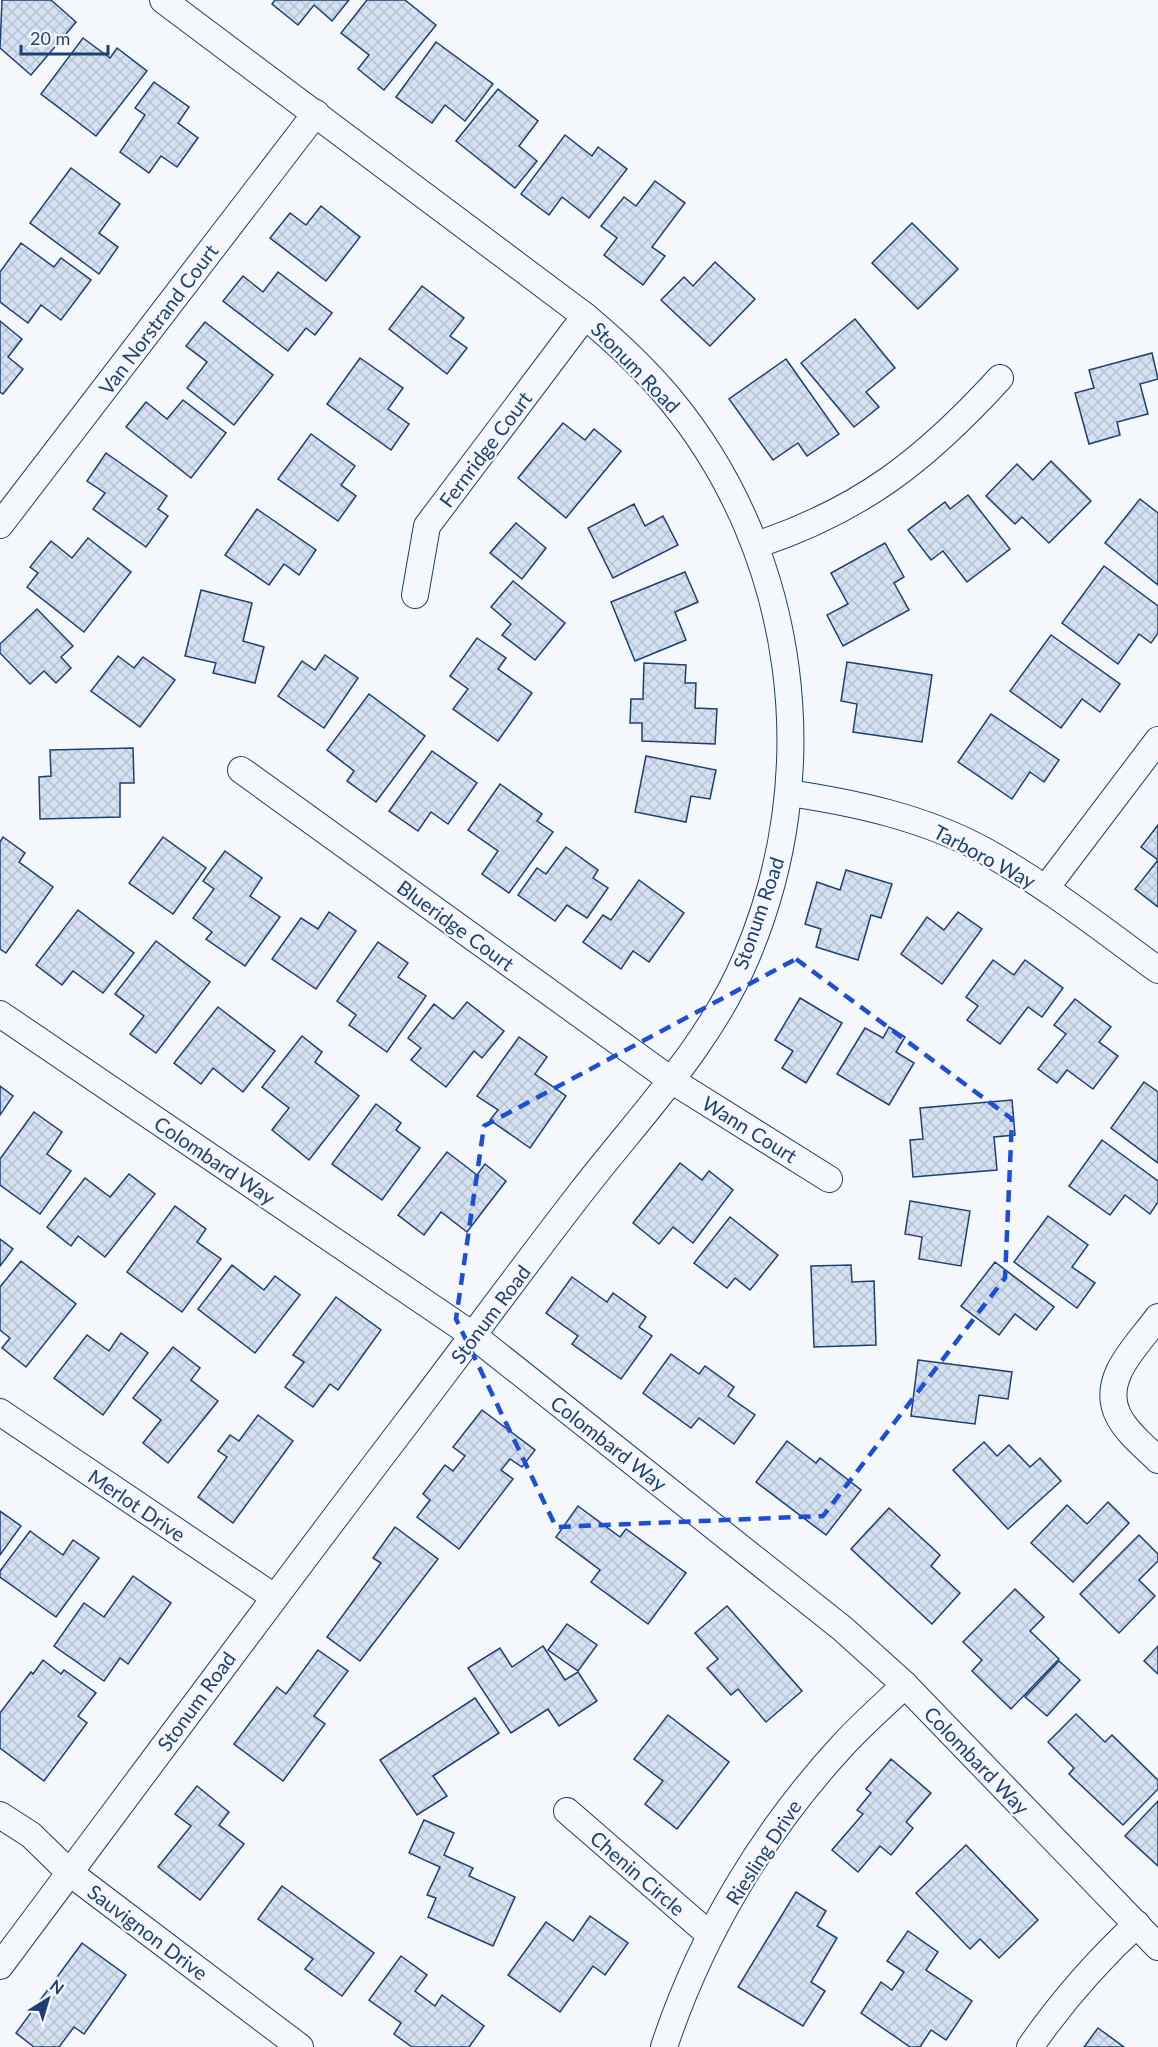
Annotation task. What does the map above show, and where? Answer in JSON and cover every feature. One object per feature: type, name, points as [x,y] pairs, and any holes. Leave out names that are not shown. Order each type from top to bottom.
[{"type":"street","name":"Stonum Road","points":[[0,1966],[274,1597],[582,1191],[671,1080],[720,1008],[746,959],[768,897],[782,842],[789,793],[792,730],[788,674],[778,619],[756,545],[720,471],[688,423],[647,373],[585,316],[163,0]]},
{"type":"street","name":"Van Norstrand Court","points":[[0,525],[316,113]]},
{"type":"street","name":"Fernridge Court","points":[[415,595],[427,526],[585,316]]},
{"type":"street","points":[[756,545],[845,508],[890,480],[938,443],[999,378]]},
{"type":"street","points":[[1046,888],[1158,740]]},
{"type":"street","name":"Blueridge Court","points":[[242,770],[671,1080]]},
{"type":"street","name":"Tarboro Way","points":[[789,793],[848,802],[922,823],[984,850],[1046,888],[1158,970]]},
{"type":"street","name":"Colombard Way","points":[[0,1014],[474,1336],[843,1629],[905,1685],[1158,1947]]},
{"type":"street","name":"Wann Court","points":[[671,1080],[829,1179]]},
{"type":"street","points":[[1158,1317],[1116,1374],[1112,1396],[1118,1415],[1158,1460]]},
{"type":"street","name":"Merlot Drive","points":[[0,1413],[274,1597]]},
{"type":"street","name":"Riesling Drive","points":[[664,2047],[676,2012],[710,1935],[754,1858],[796,1800],[843,1745],[905,1685]]},
{"type":"street","name":"Chenin Circle","points":[[567,1811],[710,1935]]},
{"type":"street","name":"Sauvignon Drive","points":[[0,1815],[31,1835],[70,1873],[300,2047]]},
{"type":"street","points":[[1030,2047],[1060,2003],[1137,1924]]},
{"type":"highlighted area","points":[[796,959],[1012,1119],[1005,1278],[823,1516],[556,1527],[456,1319],[484,1126]]},
{"type":"building","points":[[2,0],[51,0],[76,22],[31,75],[0,48]]},
{"type":"building","points":[[275,0],[349,0],[332,21],[314,5],[298,25],[272,4]]},
{"type":"building","points":[[367,0],[405,0],[436,25],[384,90],[358,69],[369,55],[341,33]]},
{"type":"building","points":[[83,38],[110,58],[117,48],[147,71],[96,136],[41,94]]},
{"type":"building","points":[[436,42],[493,84],[465,121],[445,105],[432,123],[396,97]]},
{"type":"building","points":[[154,82],[189,107],[178,123],[198,138],[177,167],[161,156],[149,173],[120,152],[145,115],[135,108]]},
{"type":"building","points":[[498,89],[538,121],[519,146],[537,161],[515,188],[456,141]]},
{"type":"building","points":[[565,135],[592,156],[598,147],[627,169],[589,218],[562,197],[549,215],[521,194]]},
{"type":"building","points":[[71,168],[120,204],[99,233],[118,247],[99,274],[30,223]]},
{"type":"building","points":[[655,181],[685,203],[652,247],[665,256],[643,285],[604,255],[617,238],[601,226],[624,197],[636,206]]},
{"type":"building","points":[[321,206],[360,237],[326,281],[270,238],[290,213],[306,225]]},
{"type":"building","points":[[912,223],[958,269],[918,309],[872,263]]},
{"type":"building","points":[[21,243],[54,267],[61,258],[91,280],[61,320],[41,305],[28,323],[0,302],[0,272]]},
{"type":"building","points":[[715,262],[755,299],[710,346],[661,300],[684,277],[693,286]]},
{"type":"building","points":[[278,272],[332,313],[315,335],[306,328],[288,351],[223,301],[243,276],[263,292]]},
{"type":"building","points":[[422,286],[464,318],[450,336],[467,348],[447,374],[389,329]]},
{"type":"building","points":[[855,319],[895,368],[866,392],[879,407],[854,427],[801,363]]},
{"type":"building","points":[[0,321],[22,339],[8,357],[23,369],[3,394],[0,392]]},
{"type":"building","points":[[205,322],[273,375],[234,425],[187,388],[207,362],[186,346]]},
{"type":"building","points":[[1152,353],[1158,379],[1140,384],[1148,414],[1117,422],[1120,435],[1089,444],[1075,393],[1094,388],[1089,370]]},
{"type":"building","points":[[360,358],[403,388],[388,409],[409,424],[391,450],[327,404]]},
{"type":"building","points":[[786,359],[839,434],[807,456],[798,443],[773,460],[729,399]]},
{"type":"building","points":[[183,400],[226,433],[191,478],[126,427],[146,402],[167,419]]},
{"type":"building","points":[[563,423],[585,440],[594,429],[621,451],[566,518],[518,478]]},
{"type":"building","points":[[311,434],[355,466],[341,485],[356,496],[338,521],[278,479]]},
{"type":"building","points":[[106,453],[167,496],[158,509],[168,516],[146,547],[93,509],[105,493],[87,481]]},
{"type":"building","points":[[1051,461],[1091,501],[1049,543],[1022,517],[1015,524],[986,496],[1017,464],[1033,480]]},
{"type":"building","points":[[968,495],[1010,549],[967,582],[943,551],[931,560],[908,530],[945,502],[950,509]]},
{"type":"building","points":[[1140,499],[1158,513],[1158,585],[1105,543]]},
{"type":"building","points":[[634,504],[645,526],[663,516],[678,545],[613,578],[588,528]]},
{"type":"building","points":[[257,509],[316,550],[299,575],[284,564],[269,585],[225,555]]},
{"type":"building","points":[[516,523],[546,548],[522,579],[490,553]]},
{"type":"building","points":[[88,538],[131,572],[84,632],[27,587],[38,573],[30,567],[51,541],[72,558]]},
{"type":"building","points":[[885,543],[904,577],[894,583],[909,610],[843,646],[827,615],[848,604],[831,573]]},
{"type":"building","points":[[1104,566],[1158,606],[1158,633],[1151,643],[1139,634],[1118,664],[1062,623]]},
{"type":"building","points":[[685,572],[698,602],[675,612],[686,640],[635,661],[611,602]]},
{"type":"building","points":[[513,581],[565,623],[535,660],[502,635],[511,624],[491,607]]},
{"type":"building","points":[[201,590],[252,603],[243,641],[264,647],[255,683],[213,673],[216,663],[185,656]]},
{"type":"building","points":[[37,609],[73,646],[61,657],[71,668],[56,683],[44,671],[30,684],[0,653],[0,644]]},
{"type":"building","points":[[1051,635],[1120,684],[1100,712],[1082,699],[1061,728],[1010,691]]},
{"type":"building","points":[[477,638],[506,658],[498,669],[532,693],[498,741],[453,709],[468,689],[450,676]]},
{"type":"building","points":[[325,655],[358,678],[324,728],[278,696],[302,661],[315,670]]},
{"type":"building","points":[[118,656],[134,668],[143,657],[175,680],[140,727],[91,691]]},
{"type":"building","points":[[847,662],[932,675],[922,742],[853,732],[857,704],[841,701]]},
{"type":"building","points":[[644,663],[686,665],[685,683],[696,683],[695,708],[717,709],[715,744],[642,741],[642,723],[630,723],[631,699],[643,699]]},
{"type":"building","points":[[369,694],[425,736],[376,802],[347,781],[354,771],[327,750]]},
{"type":"building","points":[[991,714],[1059,760],[1044,782],[1030,772],[1012,799],[958,762]]},
{"type":"building","points":[[133,748],[134,783],[120,783],[120,817],[40,819],[39,777],[51,776],[50,750]]},
{"type":"building","points":[[432,751],[477,783],[448,824],[431,812],[418,831],[389,811]]},
{"type":"building","points":[[646,756],[716,770],[710,799],[691,796],[686,822],[635,812]]},
{"type":"building","points":[[500,784],[542,814],[537,821],[553,832],[509,893],[482,874],[498,851],[468,830]]},
{"type":"building","points":[[1158,825],[1158,860],[1141,847]]},
{"type":"building","points":[[3,837],[25,853],[19,862],[53,887],[6,953],[0,949],[0,842]]},
{"type":"building","points":[[163,837],[206,868],[173,914],[129,883]]},
{"type":"building","points":[[566,847],[598,870],[593,878],[608,888],[587,918],[567,905],[555,921],[518,895],[537,868],[546,874]]},
{"type":"building","points":[[225,851],[262,878],[250,896],[280,917],[245,966],[206,939],[212,932],[193,918],[214,889],[203,881]]},
{"type":"building","points":[[1158,860],[1158,907],[1135,889]]},
{"type":"building","points":[[846,870],[892,884],[881,918],[871,915],[858,960],[816,947],[821,929],[805,924],[817,882],[840,890]]},
{"type":"building","points":[[639,880],[684,913],[649,962],[633,951],[621,969],[583,942],[603,915],[611,920]]},
{"type":"building","points":[[78,910],[134,953],[103,993],[73,971],[62,985],[36,965]]},
{"type":"building","points":[[329,912],[356,931],[316,989],[272,959],[301,918],[318,929]]},
{"type":"building","points":[[958,912],[982,929],[942,984],[901,954],[927,917],[944,930]]},
{"type":"building","points":[[156,941],[210,982],[156,1053],[130,1034],[144,1016],[115,994]]},
{"type":"building","points":[[378,942],[408,963],[398,977],[426,996],[387,1052],[349,1025],[356,1015],[337,1001]]},
{"type":"building","points":[[993,960],[1014,975],[1025,960],[1063,988],[1042,1017],[1028,1007],[1000,1044],[967,1020],[978,1006],[966,997]]},
{"type":"building","points":[[800,998],[842,1023],[806,1083],[782,1068],[793,1051],[775,1040]]},
{"type":"building","points":[[1075,999],[1111,1027],[1099,1042],[1118,1056],[1093,1089],[1067,1070],[1057,1083],[1038,1069],[1066,1034],[1054,1025]]},
{"type":"building","points":[[467,1002],[504,1031],[482,1058],[474,1051],[446,1087],[411,1060],[421,1048],[408,1038],[434,1004],[453,1019]]},
{"type":"building","points":[[218,1007],[275,1051],[243,1092],[213,1068],[201,1084],[174,1063]]},
{"type":"building","points":[[889,1027],[905,1037],[896,1052],[914,1063],[889,1105],[837,1074],[865,1028],[883,1038]]},
{"type":"building","points":[[302,1036],[322,1052],[315,1062],[359,1096],[309,1160],[272,1130],[289,1108],[262,1087]]},
{"type":"building","points":[[519,1037],[547,1057],[535,1074],[566,1096],[530,1148],[490,1120],[498,1110],[477,1096]]},
{"type":"building","points":[[1144,1082],[1158,1092],[1158,1163],[1111,1128]]},
{"type":"building","points":[[0,1086],[13,1096],[0,1115]]},
{"type":"building","points":[[1012,1100],[1015,1135],[994,1137],[997,1170],[913,1177],[910,1140],[923,1139],[920,1108]]},
{"type":"building","points":[[376,1104],[401,1123],[396,1130],[420,1148],[382,1200],[332,1164]]},
{"type":"building","points":[[34,1112],[62,1132],[47,1154],[71,1171],[40,1214],[0,1185],[0,1159]]},
{"type":"building","points":[[1102,1140],[1158,1181],[1158,1202],[1150,1214],[1125,1195],[1110,1215],[1069,1186]]},
{"type":"building","points":[[447,1152],[477,1175],[485,1164],[506,1181],[467,1232],[441,1212],[424,1235],[398,1215]]},
{"type":"building","points":[[680,1163],[702,1180],[709,1171],[733,1190],[693,1243],[673,1227],[659,1244],[633,1223]]},
{"type":"building","points":[[129,1174],[155,1194],[105,1257],[78,1236],[71,1246],[47,1227],[85,1178],[110,1197]]},
{"type":"building","points":[[910,1201],[970,1211],[961,1266],[919,1259],[922,1237],[905,1234]]},
{"type":"building","points":[[175,1206],[206,1229],[197,1242],[221,1259],[182,1312],[127,1272]]},
{"type":"building","points":[[1048,1216],[1088,1245],[1072,1267],[1095,1283],[1077,1308],[1014,1262]]},
{"type":"building","points":[[730,1217],[778,1255],[750,1290],[735,1278],[727,1288],[694,1263]]},
{"type":"building","points":[[0,1239],[13,1249],[0,1266]]},
{"type":"building","points":[[21,1261],[76,1304],[26,1367],[2,1348],[10,1338],[0,1330],[0,1287]]},
{"type":"building","points":[[995,1262],[1054,1307],[1036,1330],[1015,1314],[999,1335],[961,1306]]},
{"type":"building","points":[[232,1265],[264,1290],[275,1276],[300,1295],[255,1353],[198,1309]]},
{"type":"building","points":[[851,1265],[852,1282],[874,1281],[876,1345],[814,1347],[811,1266]]},
{"type":"building","points":[[572,1277],[607,1302],[613,1293],[646,1317],[639,1327],[652,1336],[621,1379],[572,1344],[578,1336],[546,1313]]},
{"type":"building","points":[[336,1297],[381,1330],[338,1390],[330,1384],[313,1407],[285,1387],[304,1362],[293,1355]]},
{"type":"building","points":[[121,1333],[148,1353],[103,1415],[54,1378],[87,1335],[109,1351]]},
{"type":"building","points":[[173,1347],[200,1368],[191,1380],[218,1401],[168,1463],[143,1443],[161,1420],[133,1398]]},
{"type":"building","points":[[671,1354],[699,1374],[705,1366],[734,1387],[728,1396],[755,1415],[734,1444],[699,1418],[691,1428],[643,1393]]},
{"type":"building","points":[[918,1360],[1012,1372],[1008,1399],[979,1395],[975,1424],[911,1416]]},
{"type":"building","points":[[482,1410],[535,1450],[522,1467],[510,1459],[501,1470],[513,1479],[459,1549],[417,1517],[430,1500],[423,1494],[445,1465],[453,1471],[465,1456],[453,1447]]},
{"type":"building","points":[[258,1415],[293,1441],[233,1523],[198,1497],[227,1457],[218,1451],[230,1435],[239,1441]]},
{"type":"building","points":[[787,1441],[816,1463],[820,1458],[861,1490],[826,1535],[756,1482]]},
{"type":"building","points":[[984,1442],[997,1456],[1009,1445],[1030,1467],[1040,1458],[1061,1481],[1008,1529],[953,1470]]},
{"type":"building","points":[[1108,1502],[1129,1523],[1073,1582],[1031,1543],[1067,1505],[1087,1524]]},
{"type":"building","points":[[578,1506],[620,1537],[626,1529],[686,1573],[648,1624],[591,1582],[600,1570],[556,1537]]},
{"type":"building","points":[[889,1508],[940,1555],[931,1566],[960,1593],[932,1624],[851,1549]]},
{"type":"building","points":[[0,1511],[21,1526],[0,1555]]},
{"type":"building","points":[[395,1527],[438,1559],[360,1661],[327,1637],[381,1563],[373,1558]]},
{"type":"building","points":[[30,1531],[63,1555],[73,1540],[99,1558],[56,1617],[0,1577],[0,1571]]},
{"type":"building","points":[[1139,1535],[1158,1554],[1158,1561],[1139,1580],[1155,1596],[1119,1633],[1080,1594]]},
{"type":"building","points":[[133,1576],[171,1603],[128,1664],[120,1658],[104,1681],[54,1646],[84,1603],[104,1617]]},
{"type":"building","points":[[1015,1589],[1044,1617],[1030,1631],[1059,1659],[1011,1709],[972,1671],[982,1660],[963,1642]]},
{"type":"building","points":[[727,1606],[802,1691],[766,1722],[738,1689],[731,1695],[707,1668],[718,1659],[695,1633]]},
{"type":"building","points":[[567,1624],[597,1645],[578,1671],[548,1650]]},
{"type":"building","points":[[543,1646],[565,1680],[578,1672],[597,1701],[559,1726],[548,1709],[511,1733],[468,1668],[500,1648],[512,1667]]},
{"type":"building","points":[[1158,1646],[1158,1674],[1144,1661]]},
{"type":"building","points":[[318,1650],[348,1671],[314,1716],[325,1724],[283,1781],[234,1744],[277,1687],[286,1694]]},
{"type":"building","points":[[43,1660],[61,1674],[64,1670],[96,1693],[78,1716],[87,1723],[44,1781],[0,1748],[0,1713]]},
{"type":"building","points":[[1059,1661],[1080,1680],[1047,1716],[1025,1697]]},
{"type":"building","points":[[475,1698],[499,1733],[433,1776],[447,1796],[417,1815],[380,1760]]},
{"type":"building","points":[[1076,1714],[1105,1742],[1112,1735],[1158,1780],[1158,1789],[1123,1825],[1069,1774],[1074,1768],[1048,1742]]},
{"type":"building","points":[[668,1715],[729,1762],[677,1829],[645,1804],[663,1781],[634,1759]]},
{"type":"building","points":[[891,1759],[931,1793],[906,1822],[913,1828],[891,1855],[880,1846],[858,1872],[832,1850],[863,1814],[857,1810],[871,1793],[866,1789]]},
{"type":"building","points":[[197,1786],[229,1812],[219,1825],[244,1844],[200,1900],[158,1867],[191,1826],[175,1814]]},
{"type":"building","points":[[1158,1801],[1158,1866],[1125,1836]]},
{"type":"building","points":[[424,1820],[454,1833],[444,1855],[473,1868],[469,1876],[515,1897],[493,1946],[428,1917],[436,1898],[427,1895],[440,1867],[409,1853]]},
{"type":"building","points":[[966,1845],[1038,1920],[999,1958],[980,1939],[970,1949],[916,1893]]},
{"type":"building","points":[[282,1886],[374,1953],[342,1996],[305,1969],[313,1959],[258,1919]]},
{"type":"building","points":[[796,1892],[826,1911],[817,1926],[837,1938],[811,1982],[825,1991],[803,2026],[738,1987]]},
{"type":"building","points":[[590,1916],[628,1943],[605,1975],[593,1966],[560,2012],[508,1975],[546,1922],[573,1941]]},
{"type":"building","points":[[908,1931],[938,1952],[926,1970],[972,2001],[946,2040],[931,2030],[920,2047],[910,2047],[861,2013],[881,1982],[892,1990],[904,1972],[887,1961]]},
{"type":"building","points":[[82,1943],[126,1975],[84,2034],[74,2027],[59,2047],[34,2047],[16,2033]]},
{"type":"building","points":[[401,1956],[427,1975],[415,1991],[435,2006],[442,1995],[484,2026],[469,2047],[412,2047],[394,2034],[401,2023],[369,2000]]},
{"type":"building","points":[[1098,2028],[1124,2047],[1084,2047]]}]
